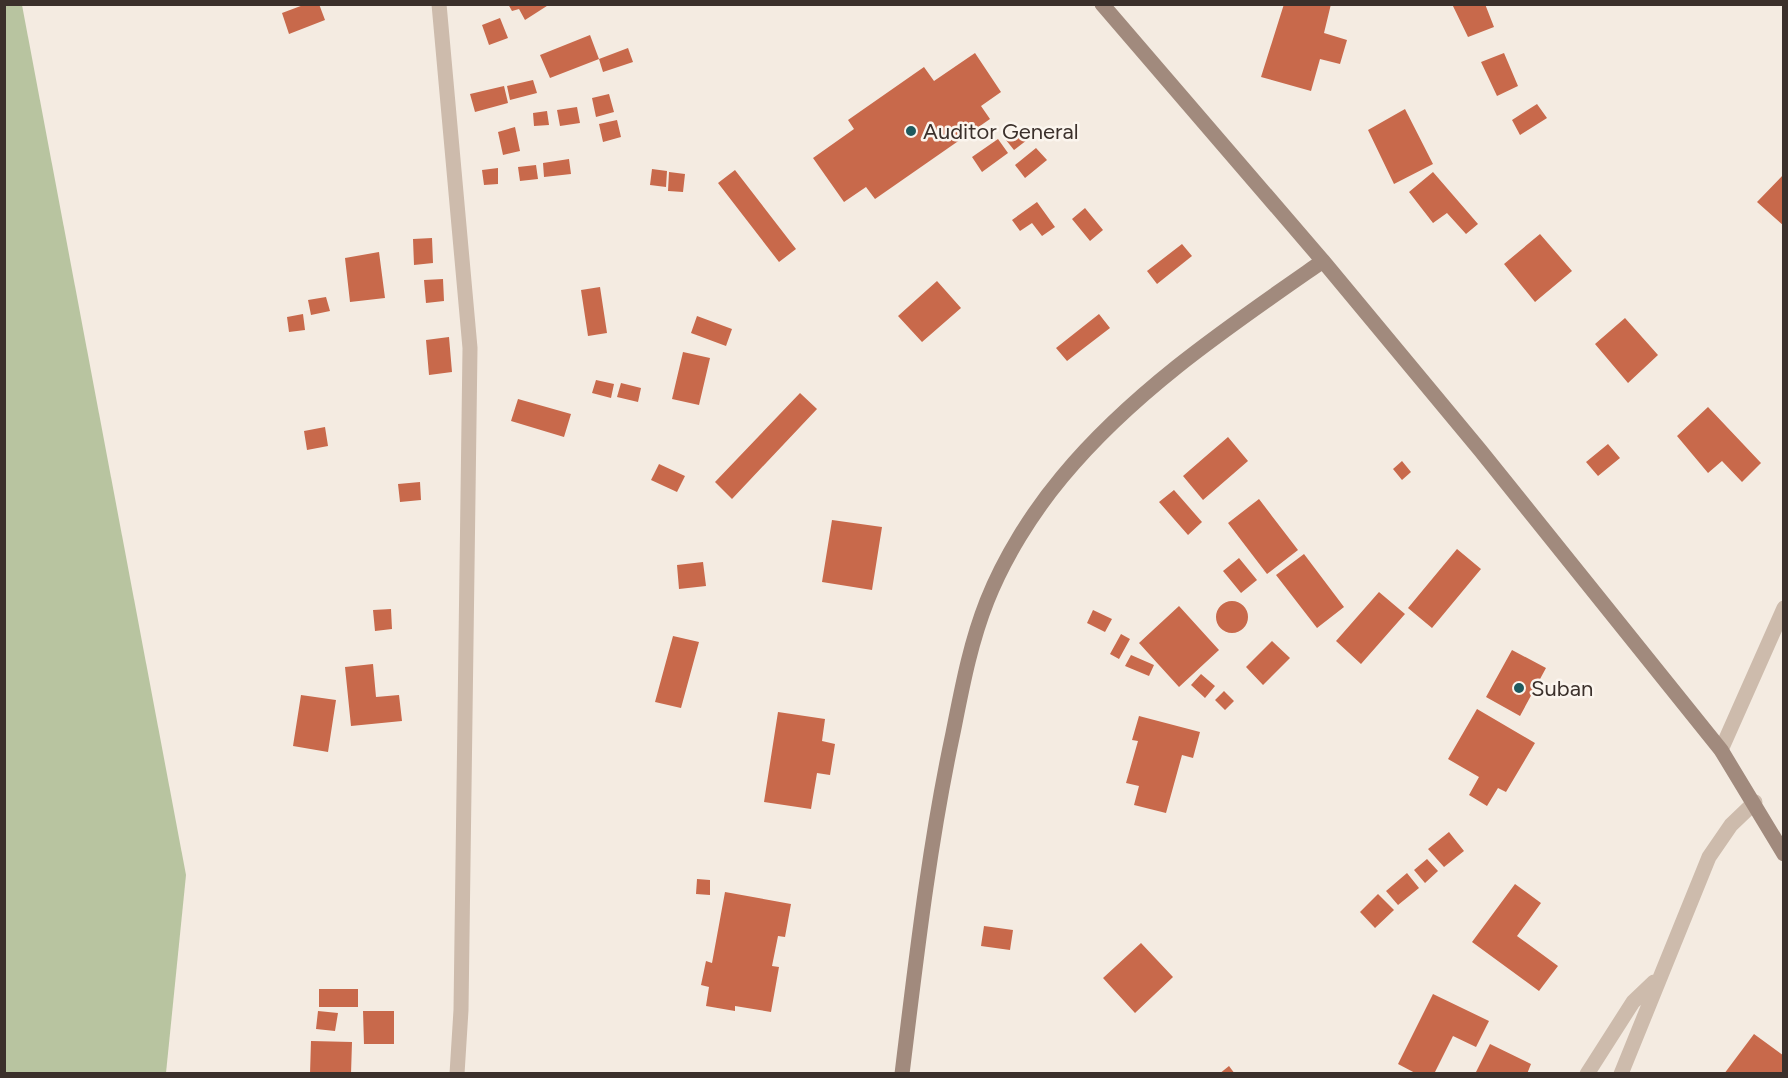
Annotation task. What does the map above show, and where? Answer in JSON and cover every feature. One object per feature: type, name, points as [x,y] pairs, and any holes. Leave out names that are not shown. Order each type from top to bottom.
[{"type":"main road","points":[[1102,4],[1323,261],[1480,450],[1721,750],[1755,802],[1784,854]]},
{"type":"main road","points":[[902,1074],[942,785],[968,658],[992,590],[1023,531],[1055,486],[1113,423],[1171,371],[1323,261]]},
{"type":"street","points":[[439,4],[470,348],[461,1010],[458,1074]]},
{"type":"street","points":[[1721,750],[1784,608]]},
{"type":"street","points":[[1622,1074],[1708,857],[1731,825],[1755,802]]},
{"type":"street","points":[[1587,1074],[1634,1002],[1660,975]]},
{"type":"green space","points":[[4,5],[22,5],[186,875],[166,1073],[5,1073]]},
{"type":"building","points":[[306,4],[319,4],[325,20],[289,34],[282,13]]},
{"type":"building","points":[[508,4],[550,4],[525,20],[519,9],[512,11]]},
{"type":"building","points":[[1284,4],[1331,4],[1324,33],[1347,40],[1340,64],[1320,59],[1311,91],[1261,77]]},
{"type":"building","points":[[1452,4],[1485,4],[1494,27],[1468,37]]},
{"type":"building","points":[[500,18],[508,38],[489,45],[482,25]]},
{"type":"building","points":[[590,35],[599,59],[550,78],[540,55]]},
{"type":"building","points":[[628,48],[633,62],[603,72],[599,59]]},
{"type":"building","points":[[975,53],[1001,92],[981,106],[990,119],[875,199],[866,187],[844,202],[813,158],[854,129],[848,120],[924,67],[934,81]]},
{"type":"building","points":[[1504,53],[1518,86],[1497,96],[1481,62]]},
{"type":"building","points":[[533,80],[537,93],[510,100],[507,86]]},
{"type":"building","points":[[504,86],[508,103],[475,112],[470,94]]},
{"type":"building","points":[[609,94],[614,112],[596,117],[592,98]]},
{"type":"building","points":[[1537,104],[1547,118],[1520,135],[1512,120]]},
{"type":"building","points":[[577,107],[580,123],[560,126],[557,110]]},
{"type":"building","points":[[1405,109],[1433,164],[1394,184],[1368,130]]},
{"type":"building","points":[[547,111],[549,125],[534,126],[533,113]]},
{"type":"building","points":[[617,120],[621,137],[603,142],[599,124]]},
{"type":"building","points":[[515,127],[520,151],[503,155],[498,132]]},
{"type":"building","points":[[1019,130],[1027,140],[1014,150],[1006,140]]},
{"type":"building","points":[[998,139],[1008,153],[982,172],[972,157]]},
{"type":"building","points":[[1036,148],[1047,160],[1025,178],[1015,165]]},
{"type":"building","points":[[569,159],[571,174],[544,177],[543,163]]},
{"type":"building","points":[[536,165],[538,179],[520,181],[518,167]]},
{"type":"building","points":[[498,168],[498,184],[484,185],[482,170]]},
{"type":"building","points":[[652,169],[667,171],[666,187],[650,185]]},
{"type":"building","points":[[735,170],[796,249],[779,262],[718,183]]},
{"type":"building","points":[[669,172],[685,174],[683,192],[668,191]]},
{"type":"building","points":[[1433,172],[1478,224],[1466,234],[1447,213],[1433,223],[1409,192]]},
{"type":"building","points":[[1784,174],[1784,226],[1757,202]]},
{"type":"building","points":[[1037,202],[1055,227],[1042,236],[1032,223],[1020,231],[1012,220]]},
{"type":"building","points":[[1085,208],[1103,230],[1090,241],[1072,219]]},
{"type":"building","points":[[1540,234],[1572,271],[1535,302],[1504,264]]},
{"type":"building","points":[[432,238],[433,263],[414,265],[413,239]]},
{"type":"building","points":[[1182,244],[1192,256],[1157,284],[1147,271]]},
{"type":"building","points":[[379,252],[385,298],[350,302],[345,258]]},
{"type":"building","points":[[443,279],[444,301],[426,303],[424,280]]},
{"type":"building","points":[[937,281],[961,308],[922,342],[898,316]]},
{"type":"building","points":[[600,287],[607,333],[588,336],[581,290]]},
{"type":"building","points":[[326,297],[330,311],[311,315],[308,300]]},
{"type":"building","points":[[303,314],[305,330],[289,332],[287,317]]},
{"type":"building","points":[[1099,314],[1110,328],[1067,361],[1056,348]]},
{"type":"building","points":[[697,316],[732,329],[726,346],[691,333]]},
{"type":"building","points":[[1625,318],[1658,355],[1628,383],[1595,344]]},
{"type":"building","points":[[449,337],[452,372],[429,375],[426,340]]},
{"type":"building","points":[[683,352],[710,358],[699,405],[672,399]]},
{"type":"building","points":[[596,380],[614,384],[611,398],[592,393]]},
{"type":"building","points":[[621,383],[641,388],[638,402],[617,397]]},
{"type":"building","points":[[800,393],[817,409],[732,499],[715,482]]},
{"type":"building","points":[[518,399],[571,414],[564,437],[511,421]]},
{"type":"building","points":[[1708,407],[1761,463],[1742,482],[1722,461],[1708,473],[1677,436]]},
{"type":"building","points":[[325,427],[328,446],[307,450],[304,431]]},
{"type":"building","points":[[1228,437],[1248,461],[1203,500],[1183,476]]},
{"type":"building","points":[[1608,444],[1620,458],[1598,476],[1586,462]]},
{"type":"building","points":[[1402,461],[1411,472],[1402,480],[1393,469]]},
{"type":"building","points":[[659,464],[685,476],[677,492],[651,480]]},
{"type":"building","points":[[420,482],[421,500],[400,502],[398,484]]},
{"type":"building","points":[[1174,490],[1202,522],[1188,535],[1159,502]]},
{"type":"building","points":[[1259,499],[1298,550],[1267,574],[1228,523]]},
{"type":"building","points":[[832,520],[882,527],[872,590],[822,582]]},
{"type":"building","points":[[1457,549],[1481,569],[1432,628],[1408,608]]},
{"type":"building","points":[[1304,554],[1344,607],[1317,628],[1276,575]]},
{"type":"building","points":[[1239,558],[1257,580],[1241,593],[1223,571]]},
{"type":"building","points":[[703,562],[706,586],[679,589],[677,565]]},
{"type":"building","points":[[1379,592],[1405,614],[1361,664],[1336,641]]},
{"type":"building","points":[[1232,601],[1244,605],[1248,617],[1244,629],[1232,633],[1220,629],[1216,617],[1220,605]]},
{"type":"building","points":[[1179,606],[1219,650],[1179,687],[1139,643]]},
{"type":"building","points":[[391,609],[392,629],[375,631],[373,610]]},
{"type":"building","points":[[1093,610],[1112,619],[1105,632],[1087,623]]},
{"type":"building","points":[[1121,634],[1130,639],[1119,659],[1110,654]]},
{"type":"building","points":[[673,636],[699,642],[681,708],[655,702]]},
{"type":"building","points":[[1272,641],[1290,658],[1263,685],[1246,667]]},
{"type":"building","points":[[1512,650],[1546,668],[1520,716],[1486,697]]},
{"type":"building","points":[[1131,655],[1154,665],[1149,676],[1125,666]]},
{"type":"building","points":[[373,664],[376,697],[399,695],[402,721],[351,726],[345,667]]},
{"type":"building","points":[[1201,674],[1215,686],[1205,698],[1191,685]]},
{"type":"building","points":[[1224,691],[1234,701],[1225,710],[1215,700]]},
{"type":"building","points":[[301,695],[336,700],[328,752],[293,746]]},
{"type":"building","points":[[1477,709],[1535,743],[1506,792],[1498,788],[1487,806],[1469,795],[1479,777],[1448,759]]},
{"type":"building","points":[[778,712],[825,719],[822,741],[835,744],[830,775],[817,773],[811,809],[764,802]]},
{"type":"building","points":[[1139,716],[1200,732],[1193,758],[1182,755],[1166,813],[1134,805],[1139,786],[1126,783],[1138,741],[1132,740]]},
{"type":"building","points":[[1449,832],[1464,851],[1444,867],[1428,849]]},
{"type":"building","points":[[1427,859],[1438,871],[1425,883],[1414,870]]},
{"type":"building","points":[[1407,873],[1419,888],[1398,905],[1386,891]]},
{"type":"building","points":[[697,879],[710,880],[710,895],[696,894]]},
{"type":"building","points":[[1515,884],[1541,903],[1517,936],[1558,966],[1539,991],[1472,942]]},
{"type":"building","points":[[725,892],[791,904],[785,937],[778,936],[772,966],[779,967],[771,1012],[735,1006],[735,1011],[706,1006],[709,987],[701,985],[706,961],[712,963]]},
{"type":"building","points":[[1378,894],[1394,910],[1375,928],[1360,912]]},
{"type":"building","points":[[984,926],[1013,930],[1010,950],[981,946]]},
{"type":"building","points":[[1141,943],[1173,977],[1135,1013],[1103,978]]},
{"type":"building","points":[[319,989],[358,989],[358,1007],[319,1007]]},
{"type":"building","points":[[1433,994],[1489,1021],[1476,1047],[1453,1036],[1434,1074],[1417,1074],[1398,1064]]},
{"type":"building","points":[[318,1011],[338,1013],[335,1031],[316,1029]]},
{"type":"building","points":[[363,1011],[394,1011],[394,1044],[364,1044]]},
{"type":"building","points":[[1754,1034],[1784,1056],[1784,1074],[1724,1074]]},
{"type":"building","points":[[311,1041],[352,1042],[351,1074],[310,1074]]},
{"type":"building","points":[[1490,1044],[1531,1064],[1527,1074],[1475,1074]]},
{"type":"building","points":[[1229,1066],[1235,1074],[1219,1074]]},
{"type":"place","name":"Auditor General","points":[[911,131]]},
{"type":"place","name":"Suban","points":[[1519,688]]}]
